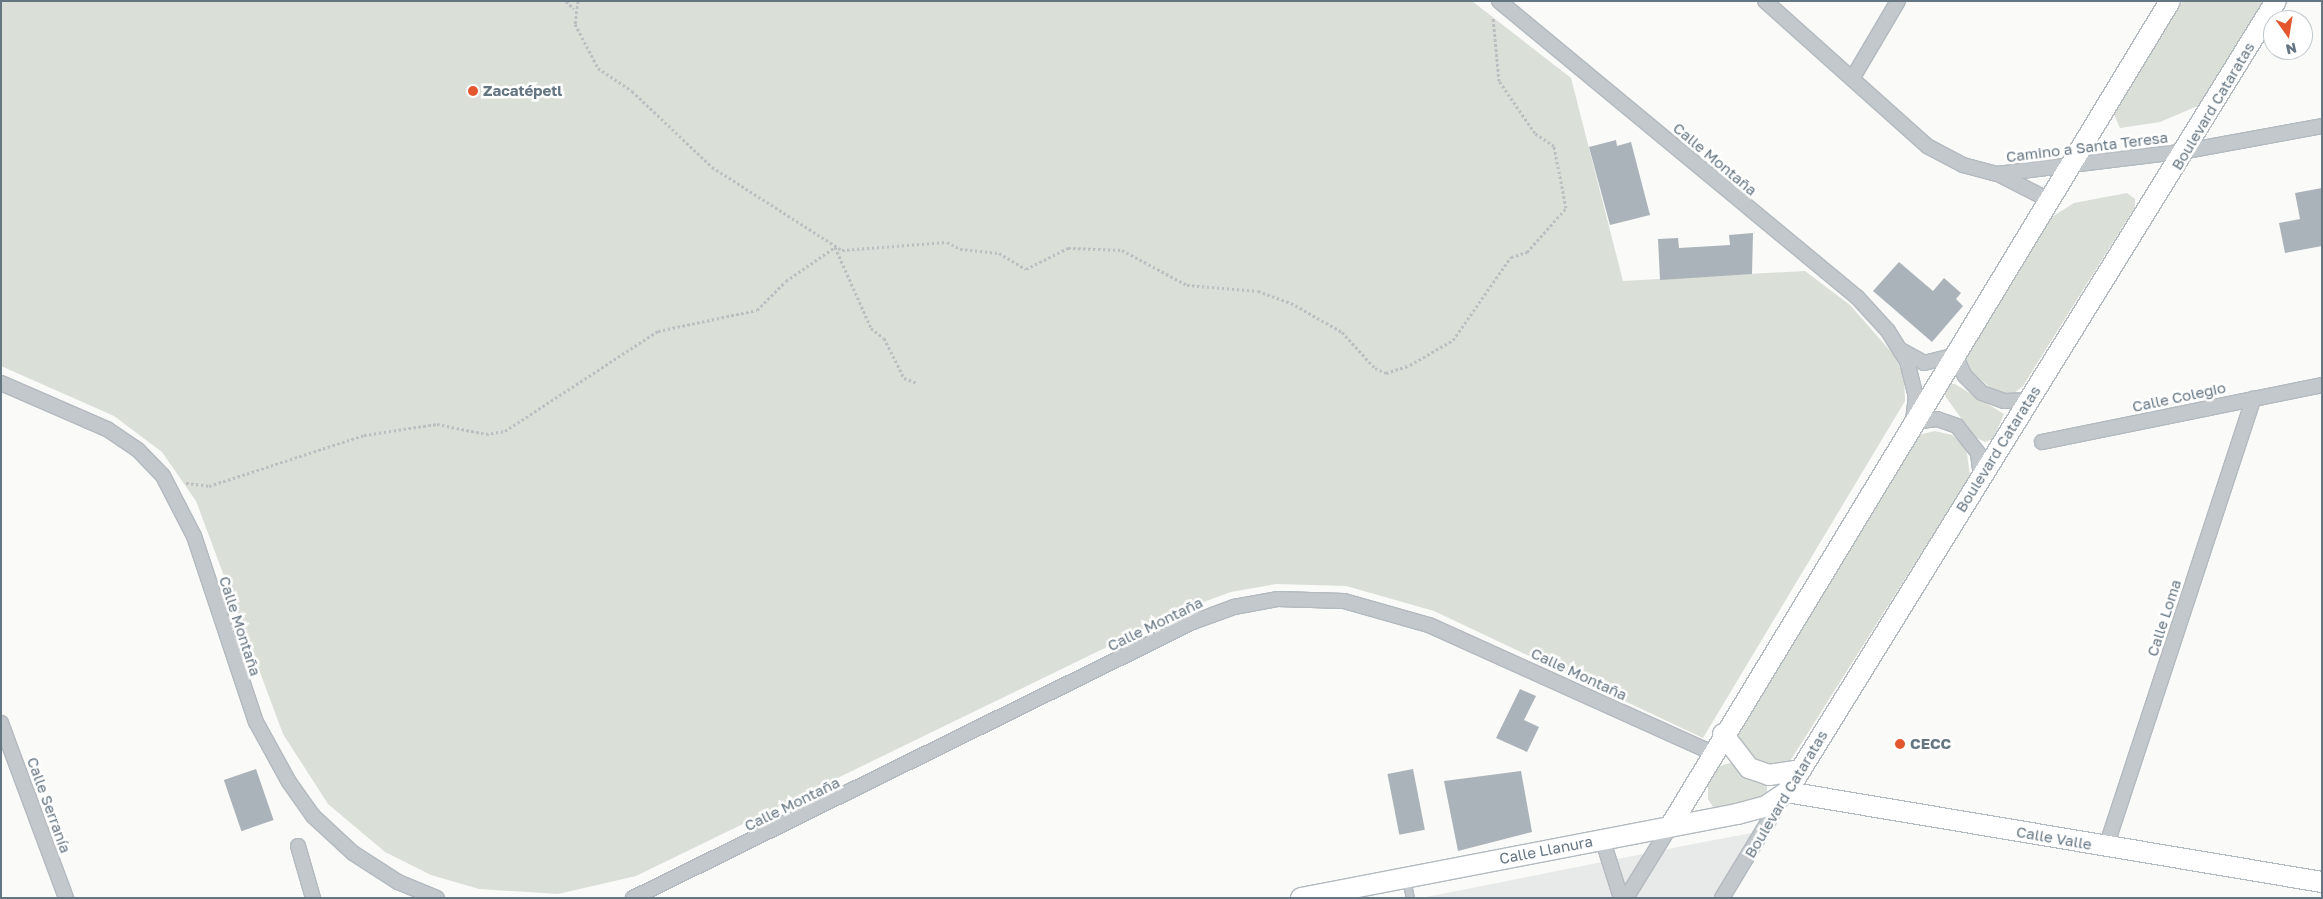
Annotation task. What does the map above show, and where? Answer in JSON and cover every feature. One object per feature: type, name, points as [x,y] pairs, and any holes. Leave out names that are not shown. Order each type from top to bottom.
[{"type":"street","name":"Calle Montaña","points":[[1499,1],[1857,297],[1901,350],[1914,384],[1913,422]]},
{"type":"street","name":"Camino a Santa Teresa","points":[[1765,1],[1927,146],[1963,165],[1997,174],[2186,150],[2322,126]]},
{"type":"street","points":[[1852,79],[1898,1]]},
{"type":"street","points":[[1626,898],[1723,734],[2170,1]]},
{"type":"street","name":"Boulevard Cataratas","points":[[1722,898],[1799,770],[2028,400],[2186,150],[2276,1]]},
{"type":"street","points":[[1997,174],[2049,200]]},
{"type":"street","name":"Calle Montaña","points":[[1901,350],[1924,363],[1955,354]]},
{"type":"street","points":[[1955,354],[1965,376],[1982,393],[2004,401],[2028,400]]},
{"type":"street","name":"Calle Montaña","points":[[1,383],[107,430],[138,450],[163,476],[194,536],[256,722],[285,776],[313,816],[353,853],[398,882],[437,898]]},
{"type":"street","name":"Calle Colegio","points":[[2042,442],[2322,385]]},
{"type":"street","name":"Calle Loma","points":[[2106,847],[2252,399]]},
{"type":"street","points":[[1913,422],[1937,419],[1957,426],[1978,453],[1981,476]]},
{"type":"street","name":"Calle Montaña","points":[[633,898],[1193,622],[1234,607],[1278,599],[1344,601],[1429,625],[1712,753]]},
{"type":"street","name":"Calle Serranía","points":[[1,723],[66,898]]},
{"type":"street","points":[[1723,734],[1749,768],[1769,775],[1799,770]]},
{"type":"street","name":"Calle Valle","points":[[1787,792],[2322,882]]},
{"type":"street","name":"Calle Llanura","points":[[1300,898],[1744,812],[1766,806],[1787,792]]},
{"type":"street","points":[[1602,838],[1620,898]]},
{"type":"street","points":[[298,846],[313,898]]},
{"type":"lane","points":[[1406,878],[1410,898]]},
{"type":"path","points":[[566,1],[574,9]]},
{"type":"path","points":[[578,1],[574,9],[575,24],[598,68],[632,91],[712,167],[836,247],[856,252],[947,242],[960,249],[999,253],[1026,269],[1068,248],[1122,250],[1187,285],[1258,291],[1291,303],[1342,332],[1375,368],[1392,372],[1453,340],[1511,257],[1528,252],[1566,208],[1554,146],[1534,134],[1498,81],[1493,18]]},
{"type":"path","points":[[836,247],[871,328],[884,338],[904,378],[917,383]]},
{"type":"path","points":[[186,483],[209,486],[364,435],[437,424],[486,434],[505,431],[658,331],[757,310],[786,281],[836,247]]},
{"type":"shaded area","points":[[1,1],[1472,1],[1571,78],[1623,281],[1805,271],[1850,305],[1893,354],[1904,375],[1905,401],[1703,738],[1434,611],[1346,586],[1276,584],[1231,592],[1187,608],[636,876],[558,894],[479,889],[431,875],[385,852],[328,804],[283,734],[196,501],[162,452],[114,416],[1,366]]},
{"type":"shaded area","points":[[2183,1],[2268,1],[2207,102],[2160,122],[2120,128],[2114,114]]},
{"type":"shaded area","points":[[2127,193],[2135,199],[2135,207],[2023,386],[2013,394],[1998,394],[1967,368],[1964,355],[2047,220],[2074,203]]},
{"type":"shaded area","points":[[1948,384],[1955,384],[2004,414],[1993,439],[1985,442],[1975,437],[1945,396]]},
{"type":"shaded area","points":[[1935,431],[1952,435],[1966,447],[1970,476],[1785,769],[1764,766],[1730,741],[1918,435]]},
{"type":"shaded area","points":[[1730,763],[1767,784],[1767,796],[1715,810],[1708,799],[1708,781],[1719,766]]},
{"type":"shaded area","points":[[1757,832],[1713,898],[1421,898],[1688,845]]},
{"type":"building","points":[[1616,140],[1617,146],[1631,142],[1650,215],[1610,225],[1589,147]]},
{"type":"building","points":[[2322,188],[2322,246],[2285,253],[2279,223],[2300,219],[2295,193]]},
{"type":"building","points":[[1753,233],[1752,274],[1660,280],[1658,239],[1678,238],[1679,248],[1730,245],[1729,235]]},
{"type":"building","points":[[1899,262],[1933,291],[1944,278],[1961,293],[1956,299],[1963,306],[1932,342],[1873,291]]},
{"type":"building","points":[[1520,689],[1536,696],[1524,720],[1539,727],[1527,752],[1496,738]]},
{"type":"building","points":[[256,769],[274,820],[241,831],[224,780]]},
{"type":"building","points":[[1413,769],[1425,830],[1399,835],[1387,774]]},
{"type":"building","points":[[1521,771],[1532,832],[1458,851],[1444,781]]},
{"type":"place","name":"Zacatépetl","points":[[473,91]]},
{"type":"place","name":"CECC","points":[[1900,744]]}]
